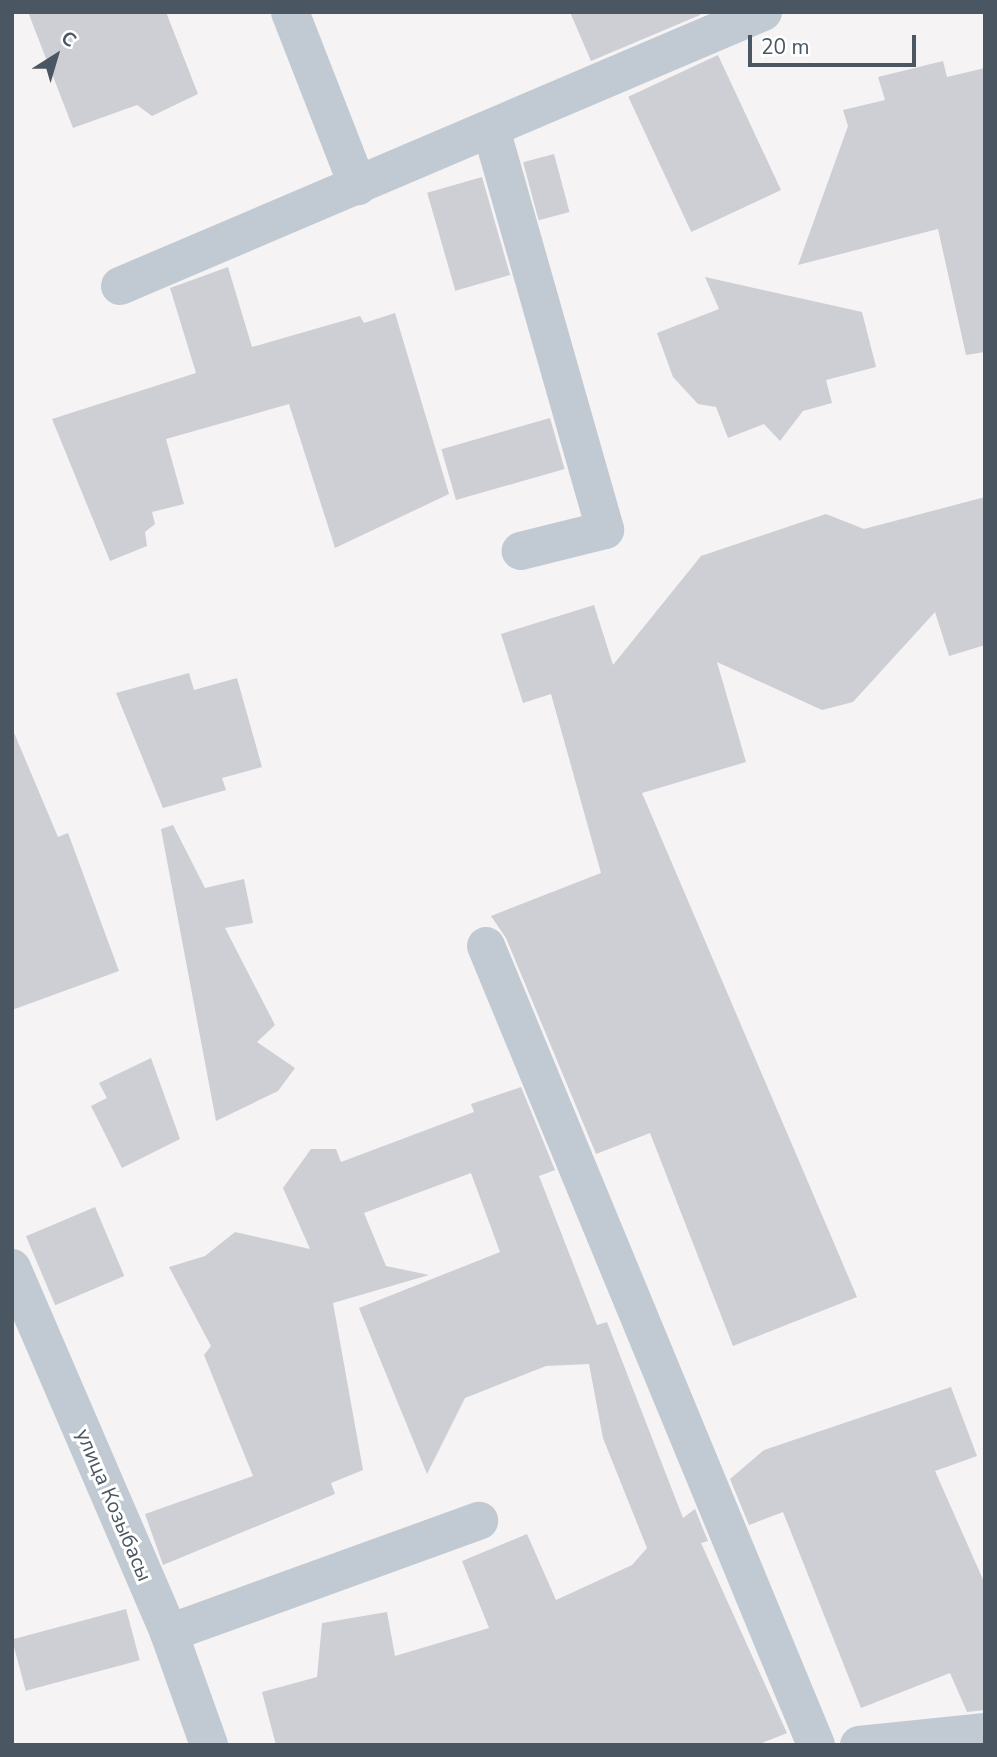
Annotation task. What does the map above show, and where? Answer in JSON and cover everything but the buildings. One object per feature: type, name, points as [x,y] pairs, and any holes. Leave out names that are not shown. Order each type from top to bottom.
[{"type":"street","points":[[290,12],[358,186]]},
{"type":"street","points":[[120,286],[764,12]]},
{"type":"street","points":[[491,130],[605,530],[521,551]]},
{"type":"street","points":[[486,946],[816,1745]]},
{"type":"street","name":"улица Козыбасы","points":[[12,1268],[169,1633],[209,1745]]},
{"type":"street","points":[[169,1633],[480,1521]]},
{"type":"street","points":[[859,1745],[985,1732]]}]
